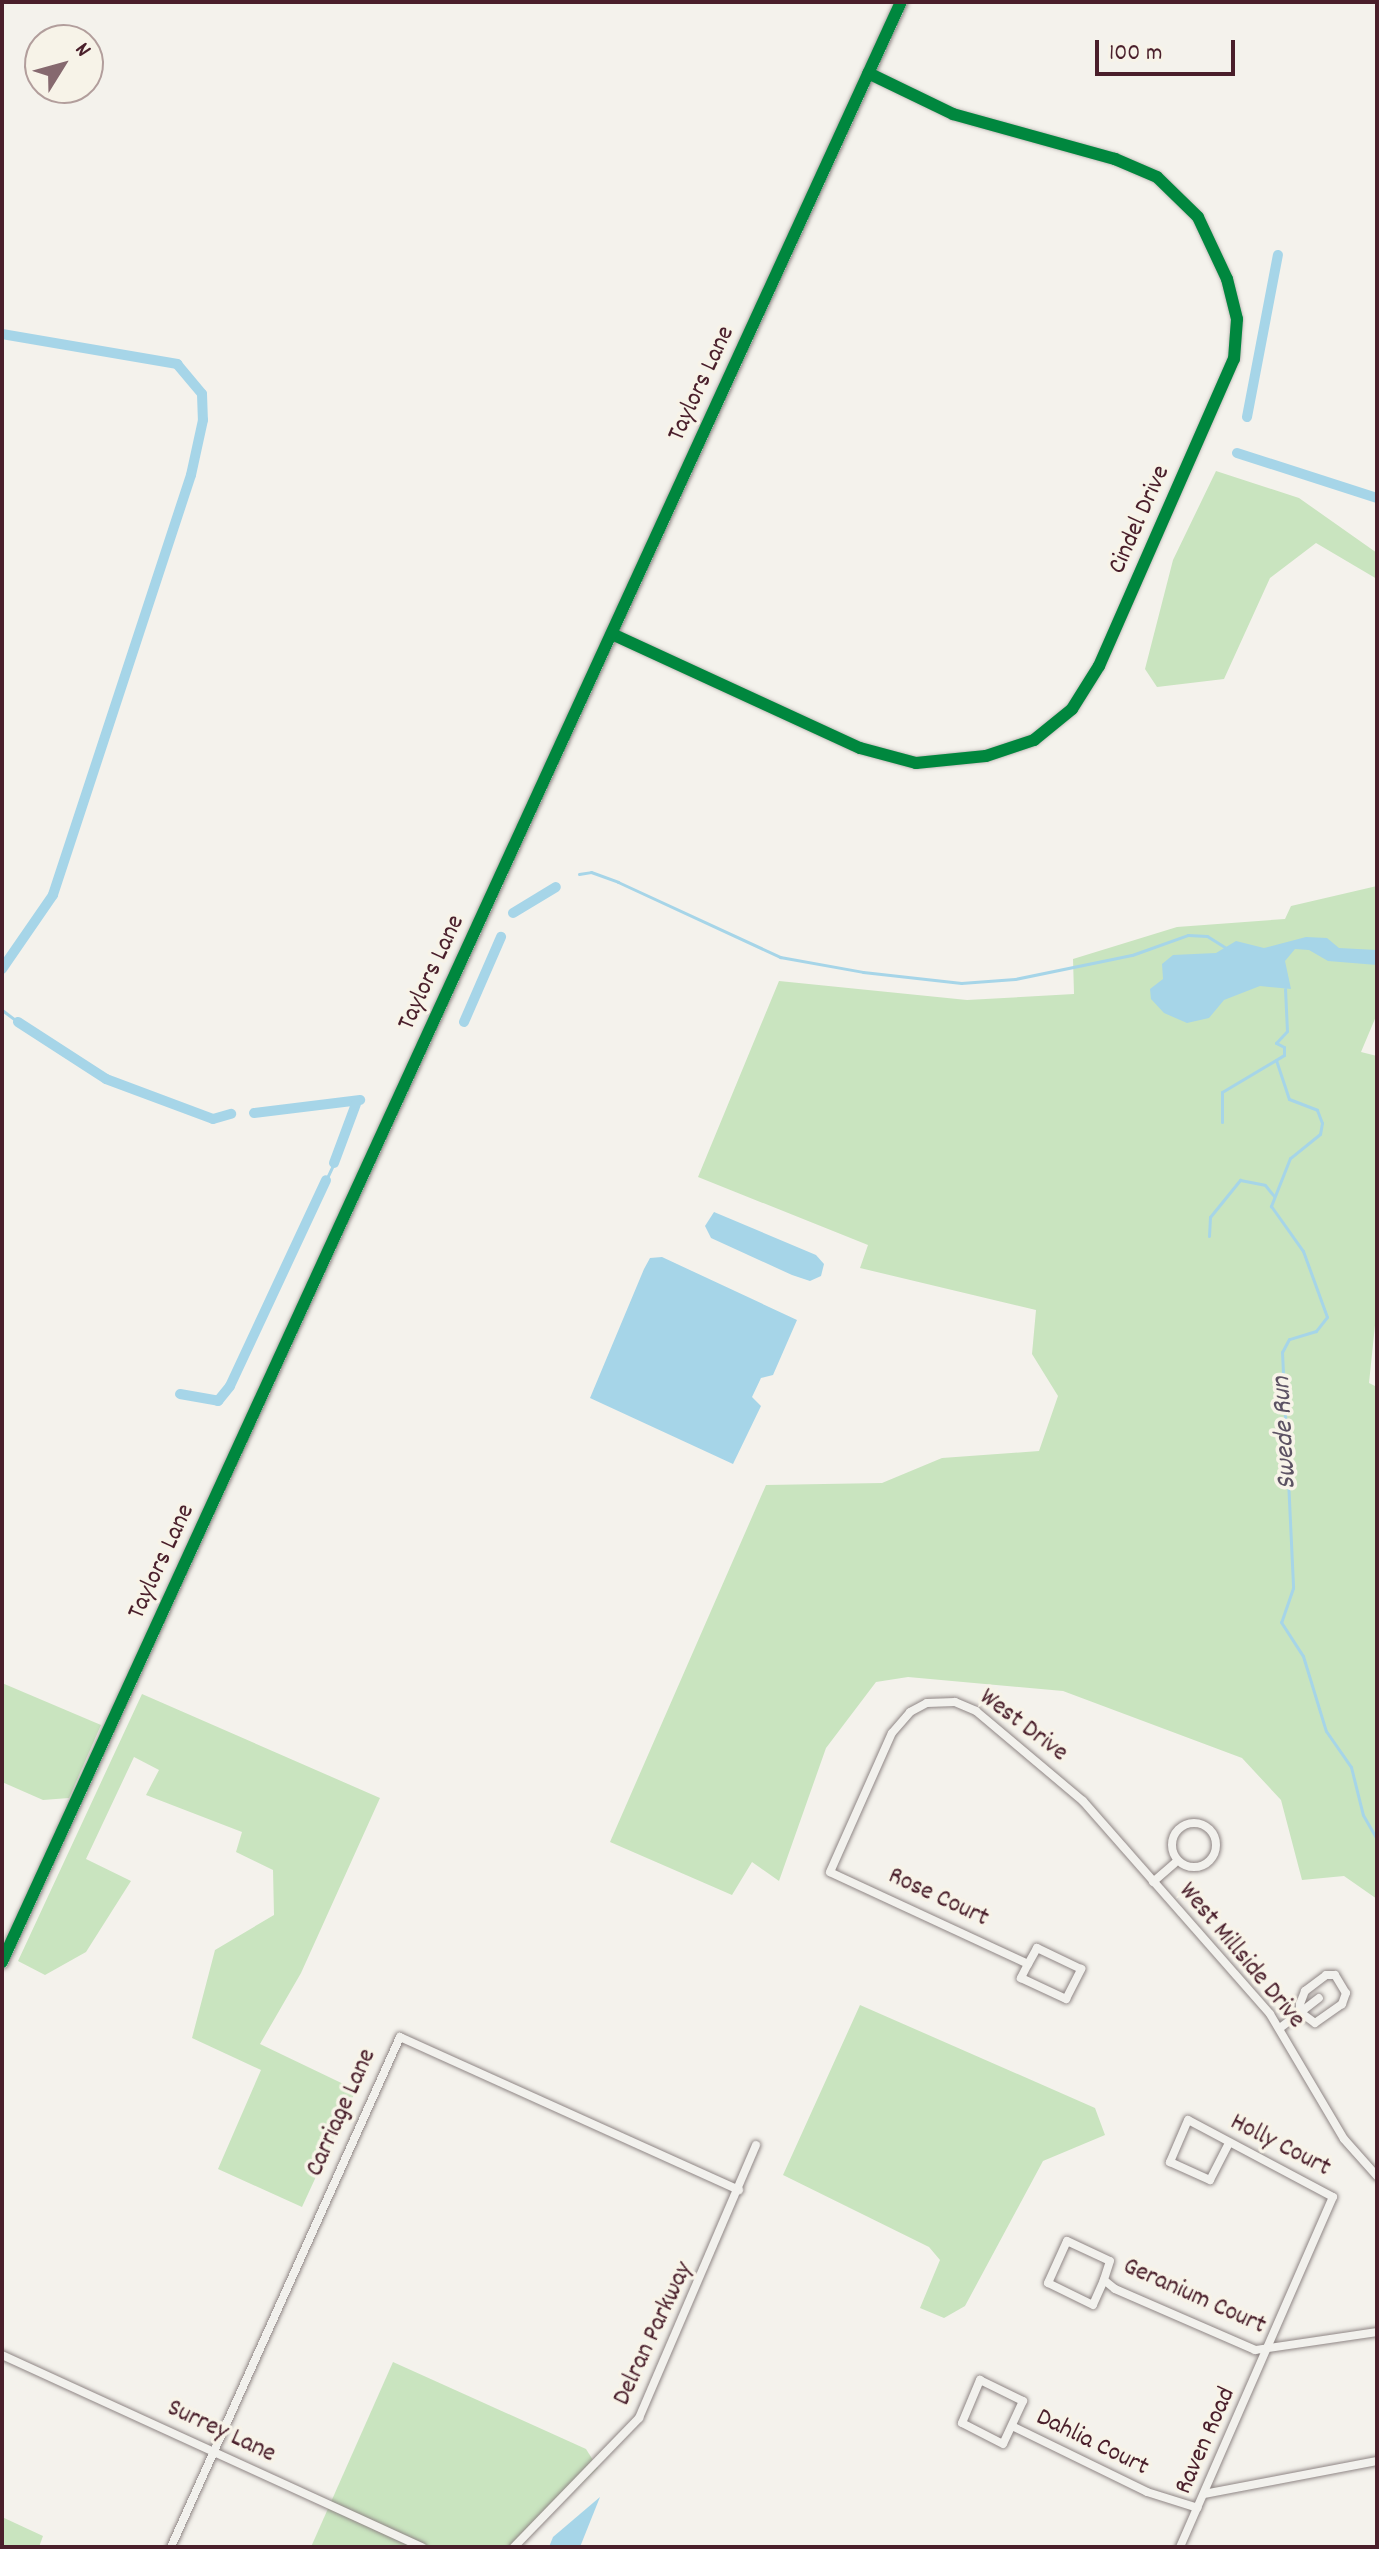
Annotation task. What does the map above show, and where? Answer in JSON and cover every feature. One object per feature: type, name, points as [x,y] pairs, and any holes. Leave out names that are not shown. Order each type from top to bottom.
[{"type":"street","name":"Taylors Lane","points":[[2,1962],[901,2]]},
{"type":"street","name":"Cindel Drive","points":[[612,634],[860,748],[916,763],[986,756],[1034,740],[1072,709],[1104,655],[1234,359],[1237,319],[1227,279],[1198,217],[1157,177],[1115,159],[953,114],[868,73]]},
{"type":"street","name":"West Drive","points":[[830,1872],[897,1725],[918,1707],[945,1701],[976,1711],[1053,1773],[1153,1882]]},
{"type":"street","points":[[1194,1821],[1204,1821],[1218,1837],[1219,1846],[1195,1868],[1175,1863],[1171,1841],[1194,1821]]},
{"type":"street","points":[[1153,1882],[1175,1863]]},
{"type":"street","name":"Rose Court","points":[[830,1872],[1028,1964]]},
{"type":"street","name":"West Millside Drive","points":[[1153,1882],[1280,2028],[1344,2139],[1377,2176]]},
{"type":"street","points":[[1037,1948],[1081,1969],[1066,1999],[1021,1978],[1028,1964],[1037,1948]]},
{"type":"street","points":[[1326,1975],[1342,1982],[1346,1993],[1342,2004],[1315,2023],[1300,2012],[1305,1991],[1326,1975]]},
{"type":"street","points":[[1280,2028],[1319,1998]]},
{"type":"street","name":"Carriage Lane","points":[[171,2547],[400,2037],[739,2190]]},
{"type":"street","name":"Holly Court","points":[[1229,2143],[1210,2180],[1177,2169],[1168,2156],[1188,2120],[1333,2197],[1267,2351]]},
{"type":"street","name":"Delran Parkway","points":[[514,2547],[639,2418],[756,2145]]},
{"type":"street","name":"Geranium Court","points":[[1067,2241],[1110,2261],[1104,2280],[1093,2305],[1048,2283],[1067,2241]]},
{"type":"street","name":"Geranium Court","points":[[1104,2280],[1141,2302],[1248,2348],[1267,2351]]},
{"type":"street","points":[[1267,2351],[1377,2332]]},
{"type":"street","name":"Raven Road","points":[[1180,2547],[1267,2351]]},
{"type":"street","name":"Surrey Lane","points":[[2,2355],[422,2547]]},
{"type":"street","name":"Dahlia Court","points":[[980,2380],[1023,2401],[1014,2427],[1003,2444],[962,2423],[980,2380]]},
{"type":"street","name":"Dahlia Court","points":[[1014,2427],[1147,2492],[1198,2508]]},
{"type":"street","points":[[1204,2494],[1377,2461]]},
{"type":"green space","points":[[1216,471],[1299,498],[1377,553],[1377,579],[1316,543],[1270,578],[1224,679],[1157,687],[1145,669],[1173,560]]},
{"type":"green space","points":[[1377,886],[1377,1014],[1361,1052],[1377,1056],[1377,1306],[1369,1383],[1377,1387],[1377,1899],[1344,1876],[1302,1880],[1281,1800],[1242,1758],[1063,1691],[908,1677],[876,1682],[826,1748],[779,1881],[752,1862],[732,1895],[610,1842],[766,1485],[882,1483],[942,1458],[1039,1451],[1058,1396],[1032,1354],[1036,1310],[860,1268],[868,1245],[698,1177],[779,981],[967,1000],[1074,994],[1073,959],[1177,927],[1285,919],[1291,906]]},
{"type":"green space","points":[[2,1683],[101,1725],[69,1798],[43,1800],[2,1782]]},
{"type":"green space","points":[[142,1694],[380,1798],[301,1973],[260,2044],[356,2090],[302,2207],[218,2169],[261,2070],[192,2038],[215,1950],[274,1915],[273,1870],[236,1852],[242,1832],[146,1795],[159,1770],[134,1757],[86,1859],[131,1881],[86,1952],[45,1975],[18,1961]]},
{"type":"green space","points":[[860,2005],[1095,2108],[1105,2135],[1043,2161],[965,2306],[944,2318],[920,2308],[940,2260],[929,2247],[783,2175]]},
{"type":"green space","points":[[393,2362],[586,2449],[598,2468],[515,2547],[311,2547]]},
{"type":"green space","points":[[2,2517],[43,2536],[39,2547],[2,2547]]},
{"type":"water","points":[[1306,937],[1327,938],[1339,948],[1377,950],[1377,965],[1328,961],[1309,950],[1295,949],[1285,961],[1291,989],[1260,986],[1224,1000],[1209,1018],[1187,1023],[1164,1013],[1151,999],[1150,989],[1163,979],[1162,964],[1173,955],[1216,953],[1236,941],[1264,948]]},
{"type":"water","points":[[714,1212],[816,1255],[824,1264],[821,1276],[810,1281],[792,1275],[711,1238],[705,1226]]},
{"type":"water","points":[[662,1257],[797,1320],[773,1375],[761,1378],[752,1397],[761,1406],[733,1464],[590,1398],[644,1269],[650,1258]]},
{"type":"water","points":[[600,2497],[580,2547],[549,2547],[553,2537]]},
{"type":"waterway","points":[[1247,417],[1278,255]]},
{"type":"waterway","points":[[2,334],[177,364],[202,394],[203,420],[191,475],[53,895],[2,969]]},
{"type":"waterway","points":[[1237,453],[1377,498]]},
{"type":"waterway","points":[[579,874],[591,872],[618,882],[780,957],[863,972],[961,983],[1015,979],[1132,955],[1188,935],[1207,936],[1226,948]]},
{"type":"waterway","points":[[513,913],[556,887]]},
{"type":"waterway","points":[[464,1022],[501,937]]},
{"type":"waterway","name":"Swede Run","points":[[1222,1122],[1222,1092],[1284,1055],[1284,1047],[1276,1043],[1287,1031],[1285,989]]},
{"type":"waterway","points":[[2,1010],[18,1022]]},
{"type":"waterway","points":[[18,1022],[106,1079],[213,1119],[231,1114]]},
{"type":"waterway","name":"Swede Run","points":[[1276,1060],[1289,1099],[1317,1110],[1322,1123],[1320,1134],[1290,1158],[1271,1206],[1303,1251],[1327,1317],[1316,1331],[1289,1339],[1282,1352],[1293,1588],[1281,1622],[1303,1656],[1326,1731],[1351,1767],[1363,1815],[1377,1839]]},
{"type":"waterway","points":[[254,1113],[360,1100]]},
{"type":"waterway","points":[[334,1163],[356,1104]]},
{"type":"waterway","points":[[326,1180],[334,1163]]},
{"type":"waterway","points":[[180,1394],[218,1401],[230,1386],[326,1180]]},
{"type":"waterway","points":[[1209,1236],[1210,1217],[1240,1180],[1265,1185],[1274,1196]]},
{"type":"cycle path","points":[[2,1962],[901,2]]},
{"type":"cycle path","points":[[612,634],[860,748],[916,763],[986,756],[1034,740],[1072,709],[1099,666],[1234,359],[1237,319],[1227,279],[1198,217],[1157,177],[1115,159],[953,114],[868,73]]}]
